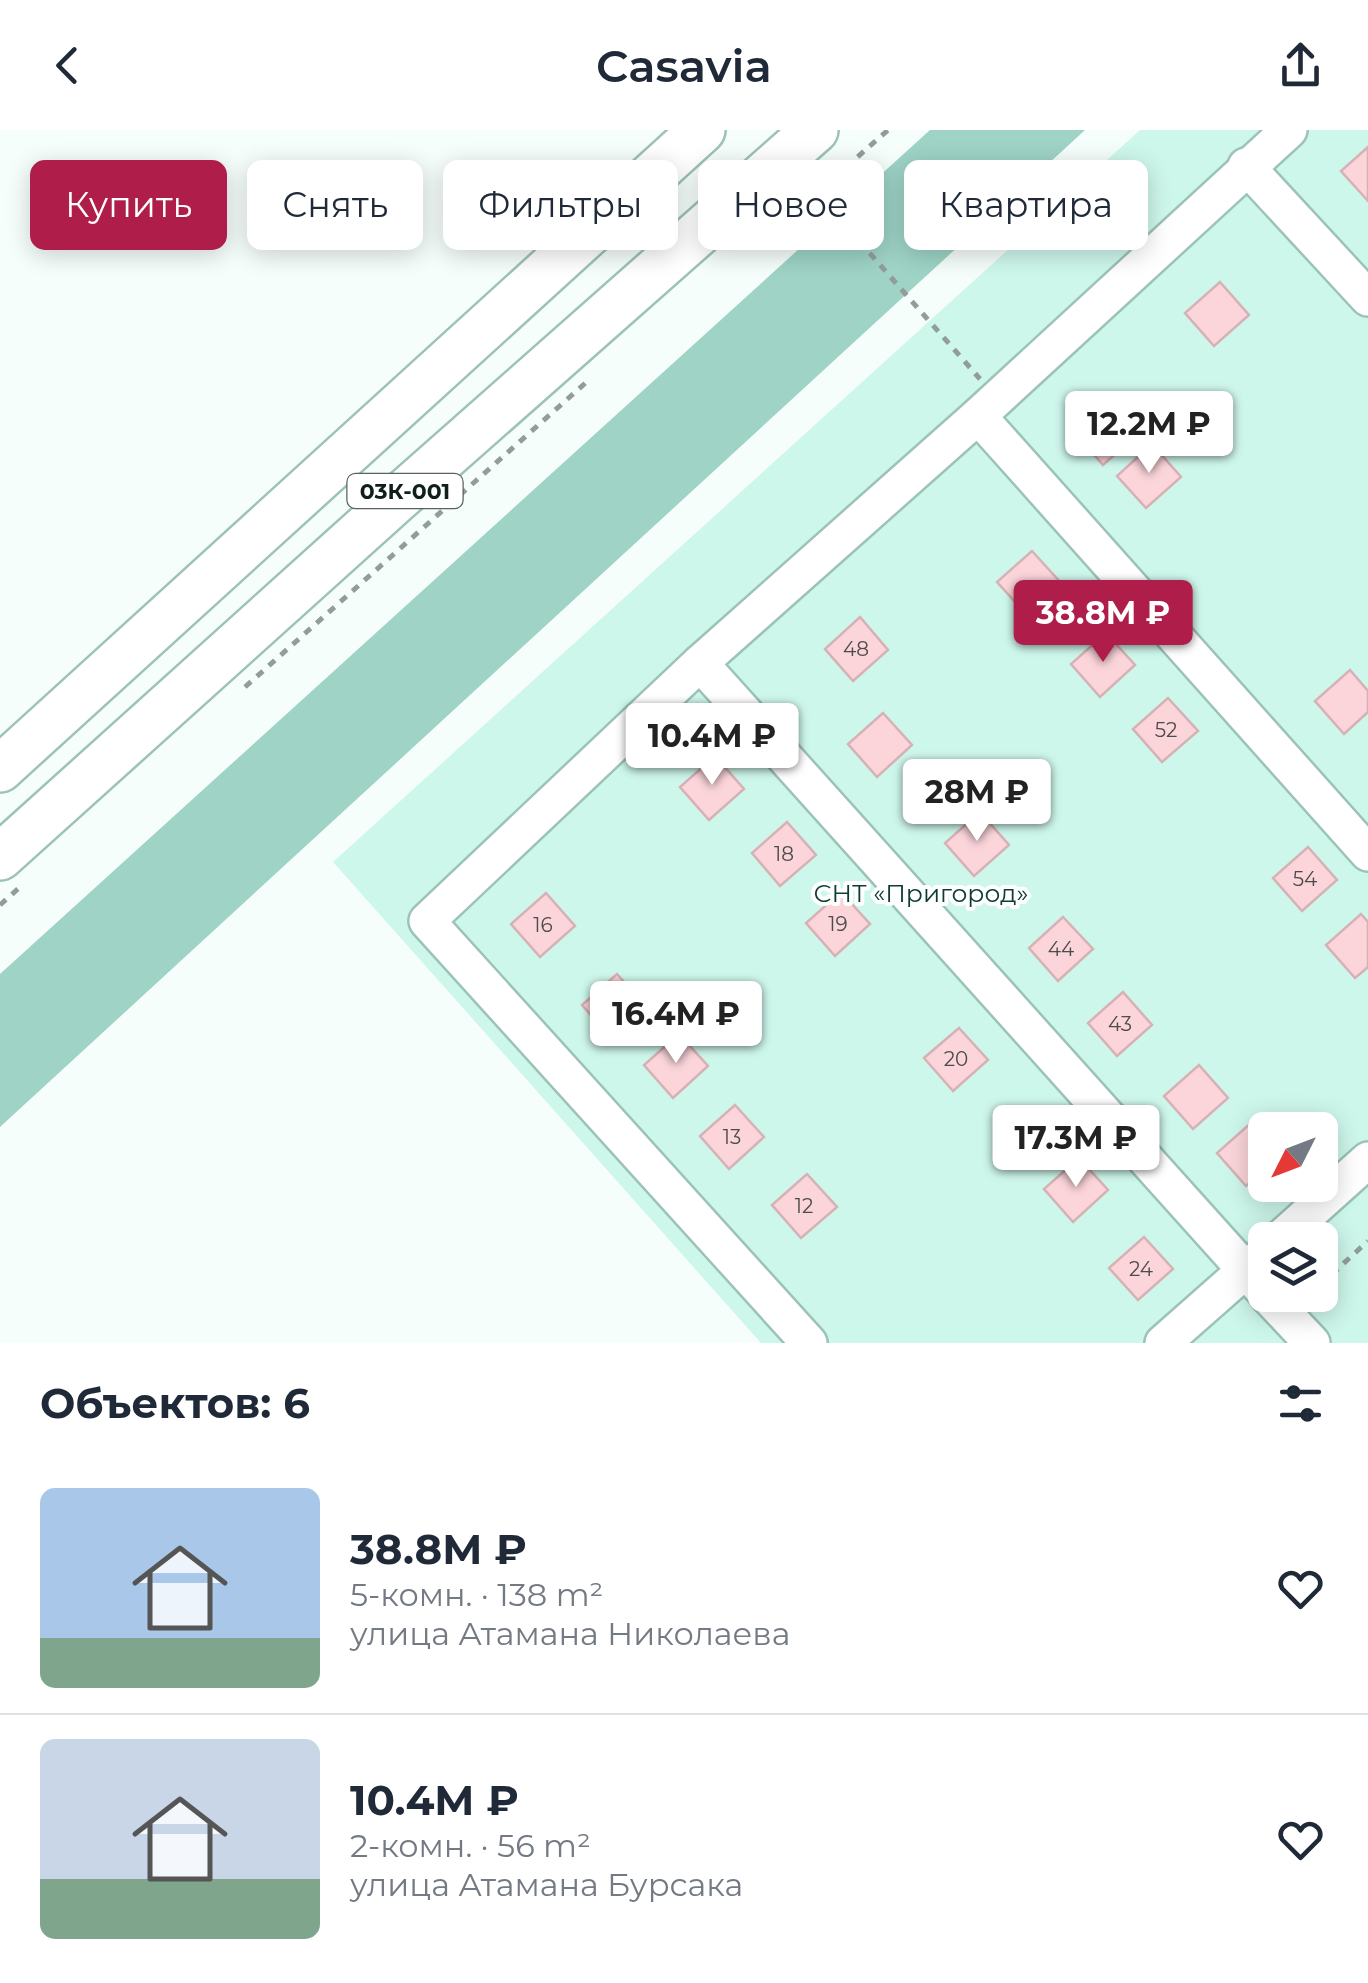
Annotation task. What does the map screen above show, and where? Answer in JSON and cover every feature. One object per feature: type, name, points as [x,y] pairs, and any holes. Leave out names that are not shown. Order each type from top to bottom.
[{"type":"main road","name":"03К-001","points":[[0,769],[702,130]]},
{"type":"main road","name":"03К-001","points":[[15,868],[408,489],[814,130]]},
{"type":"street","points":[[809,1343],[427,921],[700,663],[978,416],[1289,130]]},
{"type":"street","points":[[1246,166],[1368,298]]},
{"type":"street","points":[[978,416],[1368,853]]},
{"type":"street","points":[[700,663],[1248,1264]]},
{"type":"street","points":[[1300,1222],[1368,1160]]},
{"type":"street","points":[[1163,1343],[1248,1287]]},
{"type":"street","points":[[1288,1312],[1312,1343]]},
{"type":"path","points":[[854,160],[888,130]]},
{"type":"path","points":[[867,250],[982,380],[978,416]]},
{"type":"path","points":[[236,694],[591,378]]},
{"type":"path","points":[[0,905],[15,868]]},
{"type":"path","points":[[1338,1269],[1368,1241]]},
{"type":"green space","points":[[930,130],[1085,130],[1052,160],[904,160],[904,250],[954,250],[0,1127],[0,974],[798,250],[884,250],[884,172]]},
{"type":"green space","name":"СНТ «Пригород»","points":[[1140,130],[1368,130],[1368,1343],[761,1343],[333,862],[1008,250],[1148,250],[1148,160],[1107,160]]},
{"type":"building","points":[[1368,147],[1368,201],[1341,171]]},
{"type":"building","points":[[1220,282],[1249,315],[1214,346],[1185,313]]},
{"type":"building","points":[[1109,401],[1138,434],[1103,465],[1074,432]]},
{"type":"building","points":[[1152,444],[1181,477],[1146,508],[1117,476]]},
{"type":"building","points":[[1032,551],[1061,583],[1026,614],[997,582]]},
{"type":"building","points":[[860,617],[888,650],[853,681],[825,649]]},
{"type":"building","points":[[1106,633],[1135,665],[1100,697],[1071,664]]},
{"type":"building","points":[[1350,670],[1368,691],[1368,712],[1344,734],[1315,701]]},
{"type":"building","points":[[1168,698],[1198,731],[1162,762],[1133,729]]},
{"type":"building","points":[[883,713],[912,745],[877,777],[848,744]]},
{"type":"building","points":[[715,756],[744,789],[709,820],[680,787]]},
{"type":"building","points":[[980,812],[1009,845],[974,876],[945,843]]},
{"type":"building","points":[[787,822],[816,855],[780,886],[752,853]]},
{"type":"building","points":[[1308,847],[1337,880],[1302,911],[1273,878]]},
{"type":"building","points":[[841,892],[870,924],[835,956],[806,923]]},
{"type":"building","points":[[546,893],[575,926],[540,957],[511,924]]},
{"type":"building","points":[[1361,914],[1368,922],[1368,967],[1355,978],[1326,945]]},
{"type":"building","points":[[1063,917],[1093,949],[1058,981],[1029,948]]},
{"type":"building","points":[[617,974],[646,1007],[611,1038],[582,1005]]},
{"type":"building","points":[[1123,992],[1152,1025],[1117,1056],[1088,1023]]},
{"type":"building","points":[[959,1028],[988,1060],[953,1091],[924,1058]]},
{"type":"building","points":[[679,1034],[708,1066],[673,1098],[644,1065]]},
{"type":"building","points":[[1199,1065],[1228,1098],[1193,1129],[1164,1096]]},
{"type":"building","points":[[735,1105],[764,1137],[729,1169],[700,1136]]},
{"type":"building","points":[[1248,1126],[1248,1184],[1246,1186],[1217,1153]]},
{"type":"building","points":[[1079,1158],[1108,1190],[1073,1222],[1044,1189]]},
{"type":"building","points":[[807,1174],[837,1207],[801,1238],[772,1205]]},
{"type":"building","points":[[1144,1237],[1173,1269],[1138,1300],[1109,1268]]}]
